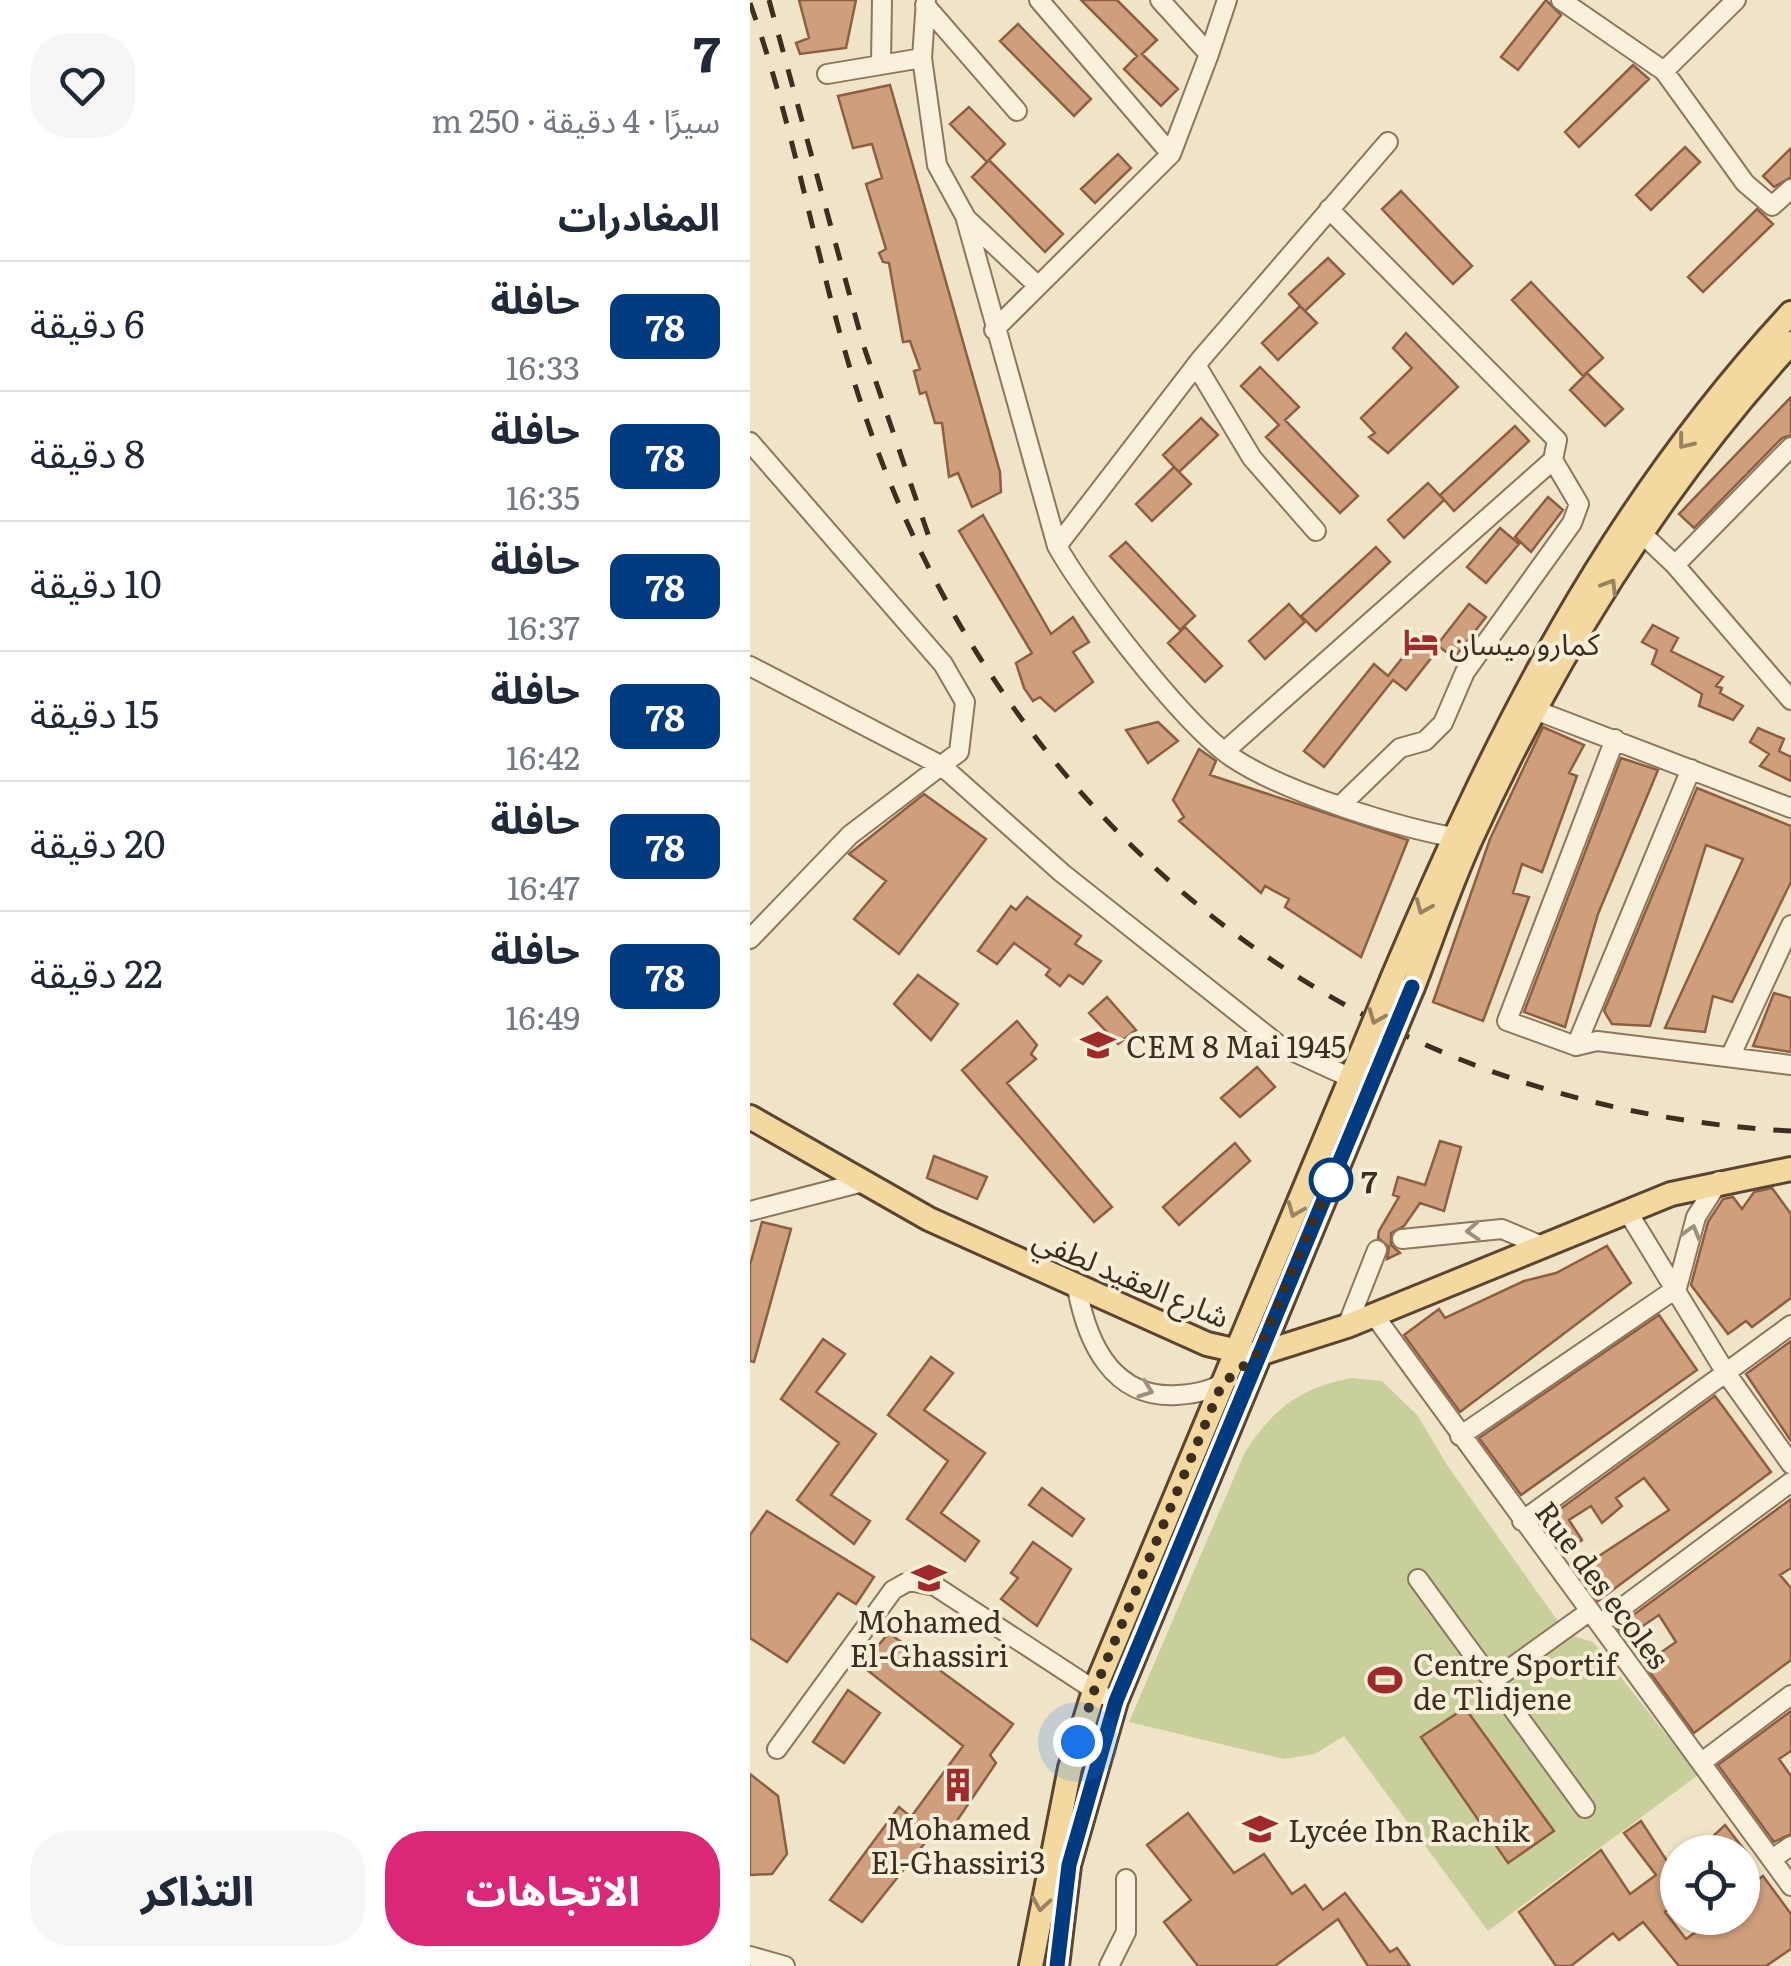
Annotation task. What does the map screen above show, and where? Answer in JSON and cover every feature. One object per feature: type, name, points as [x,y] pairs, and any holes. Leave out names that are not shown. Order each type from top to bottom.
[{"type":"main road","points":[[1032,1966],[1070,1768],[1094,1691],[1222,1384],[1247,1354],[1540,661],[1791,312]]},
{"type":"main road","points":[[1462,838],[1634,527],[1791,343]]},
{"type":"main road","points":[[1057,1966],[1069,1865],[1116,1701],[1351,1078],[1370,1062]]},
{"type":"main road","name":"شارع العقيد لطفي","points":[[750,1117],[863,1182],[1077,1288],[1247,1354],[1347,1326],[1671,1194],[1791,1169]]},
{"type":"street","points":[[880,62],[882,0]]},
{"type":"street","points":[[1039,0],[1171,154]]},
{"type":"street","points":[[1160,0],[1209,54]]},
{"type":"street","points":[[994,330],[1171,154],[1227,0]]},
{"type":"street","points":[[1560,0],[1582,6],[1664,70],[1746,183],[1772,206],[1791,189]]},
{"type":"street","points":[[1664,70],[1736,0]]},
{"type":"street","points":[[925,3],[922,58],[937,165],[964,216],[1057,546],[1076,580],[1200,730],[1225,751],[1297,789],[1462,838]]},
{"type":"street","points":[[925,3],[1017,110]]},
{"type":"street","points":[[827,74],[880,62],[922,58]]},
{"type":"street","points":[[1057,546],[1196,365],[1388,142]]},
{"type":"street","points":[[1225,751],[1553,460],[1557,440],[1330,209]]},
{"type":"street","points":[[964,216],[1038,286]]},
{"type":"street","points":[[1196,365],[1252,458],[1316,531]]},
{"type":"street","points":[[750,442],[943,664],[965,702],[960,752],[850,835],[750,939]]},
{"type":"street","points":[[1675,565],[1791,447]]},
{"type":"street","points":[[1342,804],[1400,748],[1425,741],[1443,723],[1465,672],[1572,523],[1580,504],[1553,460]]},
{"type":"street","points":[[1634,527],[1675,565],[1791,700]]},
{"type":"street","points":[[750,666],[942,766],[1062,872],[1279,1045],[1351,1078]]},
{"type":"street","points":[[1535,710],[1791,808]]},
{"type":"street","points":[[1615,738],[1507,1021],[1576,1046],[1596,1041],[1791,1065]]},
{"type":"street","points":[[1576,1046],[1691,769]]},
{"type":"street","points":[[1731,1055],[1791,924]]},
{"type":"street","points":[[1460,1436],[1677,1288],[1696,1217],[1719,1181]]},
{"type":"street","points":[[750,1211],[863,1182]]},
{"type":"street","points":[[1629,1214],[1726,1373],[1791,1464]]},
{"type":"street","points":[[1402,1239],[1502,1229],[1542,1246]]},
{"type":"street","points":[[1347,1326],[1376,1250]]},
{"type":"street","points":[[1077,1288],[1082,1318],[1098,1354],[1115,1378],[1158,1396],[1196,1394],[1222,1384]]},
{"type":"street","name":"Rue des ecoles","points":[[1374,1315],[1791,1886]]},
{"type":"street","points":[[1522,1520],[1791,1325]]},
{"type":"street","points":[[1494,1680],[1595,1618],[1791,1482]]},
{"type":"street","points":[[1418,1580],[1585,1808]]},
{"type":"street","points":[[777,1749],[887,1597],[909,1581],[935,1586],[1094,1691],[1116,1701]]},
{"type":"street","points":[[1702,1762],[1791,1694]]},
{"type":"street","points":[[1772,1859],[1791,1846]]},
{"type":"street","points":[[1109,1966],[1126,1932],[1126,1879]]},
{"type":"street","points":[[750,1956],[785,1966]]},
{"type":"green space","name":"Centre Sportif de Tlidjene","points":[[1352,1378],[1382,1381],[1418,1416],[1447,1465],[1567,1634],[1593,1642],[1698,1775],[1488,1931],[1344,1736],[1315,1754],[1284,1759],[1129,1722],[1245,1452],[1266,1424],[1290,1402],[1318,1387]]},
{"type":"building","points":[[799,0],[856,0],[846,48],[800,54],[796,43],[809,38]]},
{"type":"building","points":[[1081,0],[1117,0],[1157,40],[1142,54],[1178,89],[1161,106],[1124,69],[1137,56]]},
{"type":"building","points":[[1546,0],[1561,15],[1518,70],[1501,57]]},
{"type":"building","points":[[1018,24],[1091,99],[1074,116],[1000,41]]},
{"type":"building","points":[[1633,65],[1649,79],[1579,147],[1565,132]]},
{"type":"building","points":[[890,85],[1000,472],[1001,492],[972,507],[958,473],[949,477],[942,423],[935,423],[926,392],[920,394],[914,371],[920,369],[910,341],[903,342],[889,263],[883,262],[879,253],[886,249],[866,184],[882,178],[872,144],[853,148],[838,96]]},
{"type":"building","points":[[969,107],[1005,144],[987,162],[950,124]]},
{"type":"building","points":[[1685,147],[1700,162],[1651,210],[1636,195]]},
{"type":"building","points":[[1791,148],[1791,177],[1774,187],[1763,176]]},
{"type":"building","points":[[1118,154],[1131,168],[1095,203],[1081,189]]},
{"type":"building","points":[[989,160],[1063,234],[1045,252],[972,177]]},
{"type":"building","points":[[1401,191],[1472,266],[1453,284],[1382,209]]},
{"type":"building","points":[[1757,209],[1773,224],[1703,292],[1688,277]]},
{"type":"building","points":[[1328,258],[1344,274],[1305,311],[1289,294]]},
{"type":"building","points":[[1531,282],[1603,358],[1583,376],[1512,300]]},
{"type":"building","points":[[1300,306],[1317,323],[1278,360],[1262,343]]},
{"type":"building","points":[[1406,333],[1458,387],[1388,453],[1369,437],[1375,433],[1361,418],[1412,368],[1393,348]]},
{"type":"building","points":[[1260,367],[1299,407],[1285,420],[1358,496],[1340,513],[1266,437],[1279,425],[1241,386]]},
{"type":"building","points":[[1587,373],[1623,409],[1605,426],[1570,390]]},
{"type":"building","points":[[1791,397],[1791,435],[1782,438],[1694,528],[1679,514]]},
{"type":"building","points":[[1201,418],[1218,435],[1179,472],[1163,455]]},
{"type":"building","points":[[1515,426],[1529,441],[1454,511],[1440,495]]},
{"type":"building","points":[[1174,467],[1191,484],[1152,521],[1136,504]]},
{"type":"building","points":[[1428,483],[1444,500],[1404,538],[1388,520]]},
{"type":"building","points":[[1548,497],[1563,510],[1531,552],[1515,537]]},
{"type":"building","points":[[983,515],[1051,634],[1073,617],[1089,642],[1073,652],[1093,682],[1055,711],[1040,697],[1033,701],[1024,688],[1016,663],[1032,653],[959,531]]},
{"type":"building","points":[[1500,528],[1519,544],[1486,583],[1467,567]]},
{"type":"building","points":[[1126,542],[1195,616],[1180,630],[1110,556]]},
{"type":"building","points":[[1376,547],[1390,562],[1316,631],[1301,616]]},
{"type":"building","points":[[1289,604],[1305,622],[1265,659],[1249,641]]},
{"type":"building","points":[[1469,604],[1486,617],[1454,658],[1437,645]]},
{"type":"building","points":[[1653,625],[1678,638],[1671,651],[1723,677],[1716,686],[1722,688],[1720,693],[1743,706],[1733,720],[1699,706],[1702,694],[1652,664],[1657,650],[1642,642]]},
{"type":"building","points":[[1185,627],[1222,666],[1205,682],[1168,643]]},
{"type":"building","points":[[1422,633],[1440,647],[1406,690],[1393,680],[1324,767],[1304,751],[1374,664],[1388,676]]},
{"type":"building","points":[[1158,722],[1178,741],[1148,763],[1126,730]]},
{"type":"building","points":[[1543,727],[1584,745],[1569,773],[1577,776],[1542,872],[1522,864],[1513,893],[1529,897],[1483,1021],[1433,1002],[1490,839]]},
{"type":"building","points":[[1758,728],[1784,739],[1779,751],[1791,757],[1791,781],[1760,766],[1769,754],[1750,742]]},
{"type":"building","points":[[1199,749],[1216,761],[1210,775],[1408,840],[1361,957],[1285,907],[1289,899],[1265,886],[1261,893],[1179,821],[1184,817],[1173,800]]},
{"type":"building","points":[[1621,758],[1658,770],[1598,914],[1565,1027],[1524,1012]]},
{"type":"building","points":[[1697,788],[1791,826],[1791,882],[1732,1002],[1713,996],[1705,1032],[1665,1028],[1743,859],[1706,845],[1650,1026],[1612,1024],[1604,1011]]},
{"type":"building","points":[[924,794],[986,839],[899,954],[854,919],[886,881],[849,854]]},
{"type":"building","points":[[1027,897],[1081,936],[1075,944],[1101,961],[1083,984],[1069,975],[1060,986],[1046,975],[1050,969],[1014,943],[997,964],[978,951],[1011,906],[1016,910]]},
{"type":"building","points":[[918,975],[958,1004],[931,1040],[894,1004]]},
{"type":"building","points":[[1774,993],[1791,998],[1791,1052],[1753,1046]]},
{"type":"building","points":[[1107,997],[1136,1030],[1118,1044],[1089,1013]]},
{"type":"building","points":[[1017,1021],[1037,1045],[1031,1054],[1036,1059],[1007,1083],[1112,1207],[1094,1222],[962,1070]]},
{"type":"building","points":[[1257,1067],[1275,1087],[1240,1117],[1221,1098]]},
{"type":"building","points":[[1440,1141],[1461,1147],[1444,1211],[1420,1203],[1404,1226],[1391,1233],[1391,1245],[1400,1253],[1387,1259],[1389,1247],[1378,1238],[1399,1197],[1393,1195],[1398,1177],[1425,1185]]},
{"type":"building","points":[[1235,1143],[1250,1161],[1179,1225],[1163,1207]]},
{"type":"building","points":[[934,1156],[987,1177],[977,1199],[927,1178]]},
{"type":"building","points":[[1772,1188],[1791,1214],[1791,1298],[1752,1327],[1746,1321],[1728,1334],[1691,1285],[1708,1222],[1723,1199],[1733,1197],[1742,1209],[1754,1192]]},
{"type":"building","points":[[762,1222],[791,1229],[754,1362],[750,1361],[750,1265]]},
{"type":"building","points":[[1607,1246],[1631,1283],[1460,1412],[1404,1335],[1439,1309],[1445,1318],[1524,1281],[1556,1273]]},
{"type":"building","points":[[1659,1315],[1697,1370],[1521,1495],[1479,1438]]},
{"type":"building","points":[[823,1339],[845,1354],[816,1392],[876,1434],[831,1495],[870,1521],[854,1544],[797,1500],[839,1443],[781,1399]]},
{"type":"building","points":[[1791,1341],[1791,1441],[1746,1374]]},
{"type":"building","points":[[931,1357],[953,1373],[924,1410],[985,1453],[941,1513],[979,1541],[965,1561],[907,1519],[948,1461],[888,1415]]},
{"type":"building","points":[[1715,1396],[1771,1472],[1598,1601],[1576,1571],[1669,1510],[1644,1478],[1616,1498],[1622,1506],[1602,1523],[1591,1506],[1569,1520],[1582,1540],[1564,1554],[1541,1523]]},
{"type":"building","points":[[1042,1488],[1084,1519],[1072,1536],[1029,1505]]},
{"type":"building","points":[[1791,1499],[1791,1568],[1780,1575],[1791,1588],[1791,1660],[1694,1733],[1644,1664],[1676,1642],[1659,1615],[1625,1638],[1617,1627]]},
{"type":"building","points":[[767,1511],[874,1577],[856,1604],[838,1593],[787,1662],[750,1638],[750,1535]]},
{"type":"building","points":[[1033,1542],[1071,1569],[1037,1626],[1001,1599],[1018,1578],[1011,1573]]},
{"type":"building","name":"Mohamed El-Ghassiri3","points":[[889,1633],[1013,1724],[990,1755],[996,1763],[946,1837],[936,1829],[862,1922],[830,1900],[899,1807],[911,1817],[963,1746],[861,1665]]},
{"type":"building","points":[[848,1690],[880,1713],[844,1763],[813,1742]]},
{"type":"building","points":[[1465,1708],[1554,1831],[1508,1863],[1421,1737]]},
{"type":"building","points":[[1791,1711],[1791,1751],[1779,1759],[1791,1776],[1791,1834],[1774,1842],[1718,1765]]},
{"type":"building","points":[[750,1774],[778,1796],[787,1854],[772,1874],[750,1875]]},
{"type":"building","points":[[1188,1813],[1234,1873],[1264,1854],[1292,1894],[1305,1885],[1323,1910],[1345,1893],[1390,1952],[1397,1948],[1410,1966],[1368,1966],[1338,1919],[1275,1966],[1198,1966],[1164,1922],[1191,1900],[1147,1845]]},
{"type":"building","points":[[1641,1821],[1660,1850],[1660,1935],[1683,1935],[1686,1939],[1692,1935],[1760,1935],[1763,1876],[1791,1914],[1791,1949],[1766,1966],[1679,1966],[1643,1922],[1619,1940],[1613,1933],[1571,1966],[1556,1966],[1519,1912],[1601,1850],[1630,1894],[1656,1875],[1624,1833]]},
{"type":"building","points":[[1725,1825],[1733,1835],[1714,1835]]},
{"type":"railway","points":[[769,0],[863,344],[931,543]]},
{"type":"railway","points":[[750,3],[782,107],[851,372],[868,424],[930,571],[1011,704],[1108,821],[1220,922],[1345,1005],[1484,1068],[1633,1111],[1791,1131]]},
{"type":"bus line","name":"78","points":[[1057,1966],[1069,1865],[1116,1701],[1412,987]]},
{"type":"place","name":"كمارو ميسان","points":[[1421,642]]},
{"type":"place","name":"CEM 8 Mai 1945","points":[[1098,1045]]},
{"type":"place","name":"7","points":[[1331,1180]]},
{"type":"place","name":"Mohamed El-Ghassiri","points":[[929,1578]]},
{"type":"place","name":"Centre Sportif de Tlidjene","points":[[1385,1680]]},
{"type":"place","name":"Mohamed El-Ghassiri3","points":[[958,1785]]},
{"type":"place","name":"Lycée Ibn Rachik","points":[[1260,1829]]},
{"type":"route","points":[[1078,1742],[1094,1691],[1222,1384],[1256,1356],[1333,1176],[1331,1180]]}]
